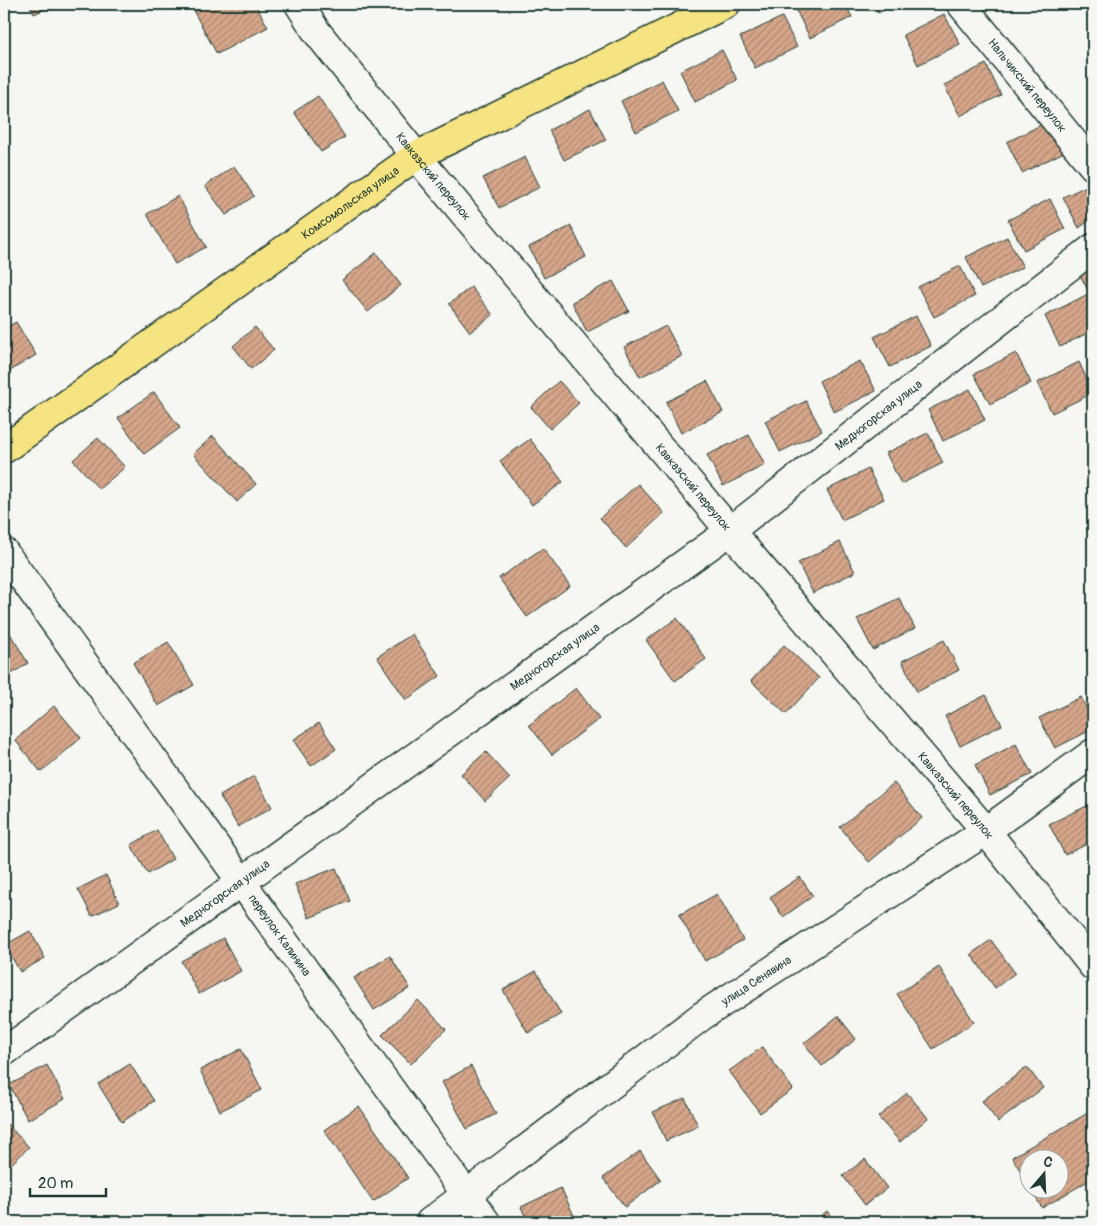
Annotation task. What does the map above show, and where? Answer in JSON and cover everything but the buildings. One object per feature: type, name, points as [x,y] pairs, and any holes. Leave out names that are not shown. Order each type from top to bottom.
[{"type":"main road","name":"Комсомольская улица","points":[[4,449],[416,156],[726,4]]},
{"type":"street","name":"Кавказский переулок","points":[[299,4],[316,31],[416,156],[730,531],[986,832],[1093,966]]},
{"type":"street","name":"Нальчикский переулок","points":[[962,4],[1093,166]]},
{"type":"street","name":"Медногорская улица","points":[[4,1052],[730,531],[1093,248]]},
{"type":"street","name":"переулок Калинина","points":[[4,552],[486,1222]]},
{"type":"street","name":"улица Сенявина","points":[[430,1222],[467,1196],[702,1016],[986,832],[1093,753]]}]
